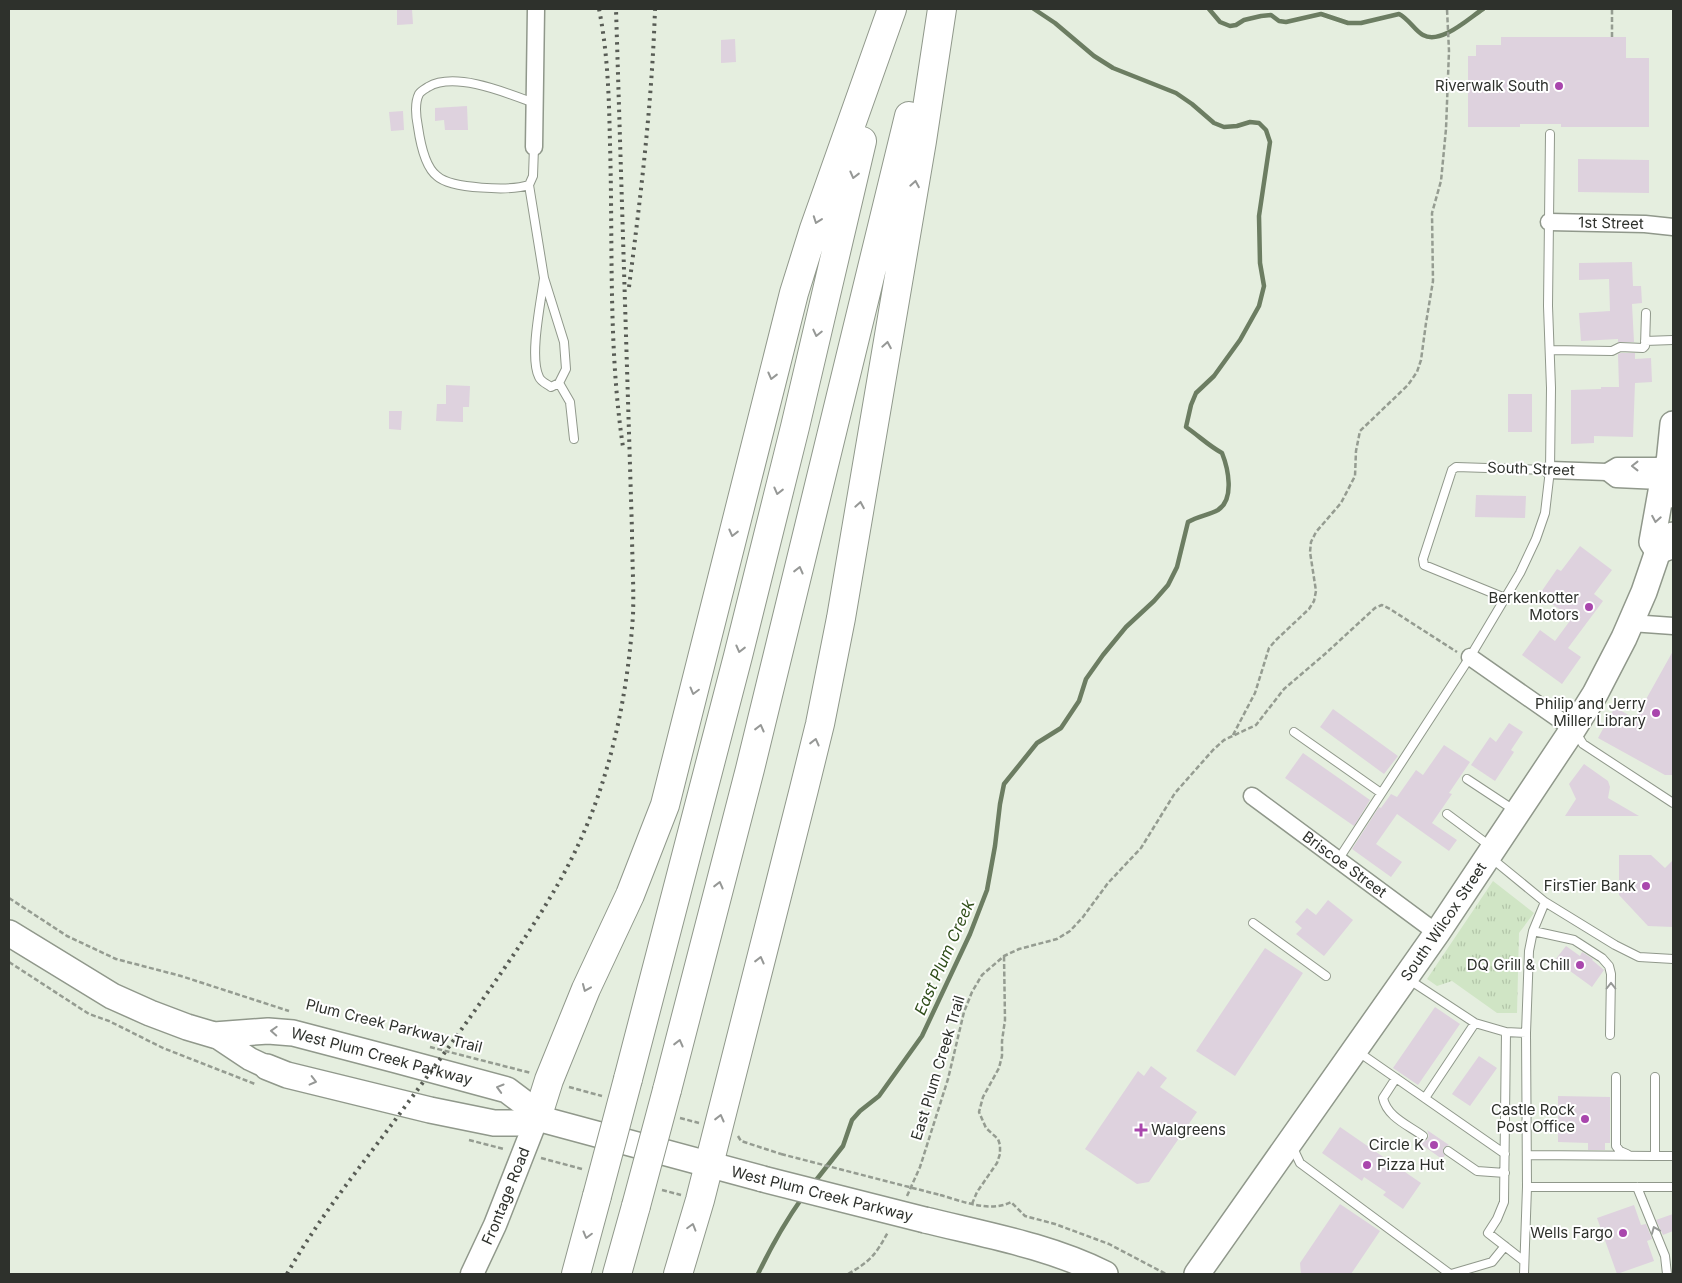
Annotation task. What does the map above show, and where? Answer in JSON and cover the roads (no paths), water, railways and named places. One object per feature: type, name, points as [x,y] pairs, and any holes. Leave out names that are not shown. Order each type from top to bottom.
[{"type":"highway","points":[[576,1274],[738,656],[793,436],[893,9]]},
{"type":"highway","points":[[537,1118],[549,1080],[589,982],[630,895],[664,805],[794,293],[814,229],[893,9]]},
{"type":"highway","points":[[617,1274],[755,750],[935,9]]},
{"type":"highway","points":[[678,1274],[708,1165],[820,724],[839,628],[922,141],[942,9]]},
{"type":"main road","name":"South Wilcox Street","points":[[1197,1274],[1437,932],[1573,729],[1607,673],[1666,543],[1652,542],[1667,476],[1673,424]]},
{"type":"main road","name":"West Plum Creek Parkway","points":[[9,933],[112,996],[150,1014],[214,1034],[250,1059],[296,1077],[430,1110],[494,1123],[516,1123],[537,1118],[708,1165],[925,1220],[1067,1265],[1105,1274]]},
{"type":"main road","name":"West Plum Creek Parkway","points":[[214,1034],[268,1031],[293,1033],[507,1090],[523,1102],[537,1118]]},
{"type":"main road","name":"Frontage Road","points":[[472,1274],[495,1225],[537,1118]]},
{"type":"street","points":[[534,147],[536,9]]},
{"type":"street","name":"1st Street","points":[[1549,222],[1645,224],[1673,227]]},
{"type":"street","name":"South Street","points":[[1550,470],[1607,472],[1617,466],[1667,476]]},
{"type":"street","points":[[1631,623],[1673,626]]},
{"type":"street","points":[[1470,657],[1573,729]]},
{"type":"street","name":"Briscoe Street","points":[[1252,796],[1437,932]]},
{"type":"lane","points":[[529,185],[508,189],[474,187],[448,182],[436,176],[428,163],[421,145],[416,104],[420,92],[434,84],[456,81],[501,90],[534,103]]},
{"type":"lane","points":[[1338,860],[1470,657],[1520,573],[1536,539],[1544,513],[1550,470],[1548,306],[1550,134]]},
{"type":"lane","points":[[534,147],[533,176],[529,185],[544,278],[564,342],[566,370],[559,383],[551,387],[540,379],[535,365],[544,278]]},
{"type":"lane","points":[[1550,350],[1612,351],[1620,348],[1643,348],[1645,346],[1646,312]]},
{"type":"lane","points":[[1645,340],[1673,340]]},
{"type":"lane","points":[[559,383],[570,402],[574,439]]},
{"type":"lane","name":"South Street","points":[[1505,598],[1424,565],[1422,559],[1452,470],[1456,467],[1550,470]]},
{"type":"lane","points":[[1573,729],[1583,744],[1673,803]]},
{"type":"lane","points":[[1294,732],[1381,793]]},
{"type":"lane","points":[[1467,779],[1518,812]]},
{"type":"lane","points":[[1447,814],[1545,902],[1625,951],[1639,956],[1673,959]]},
{"type":"lane","points":[[1524,1274],[1527,1186],[1526,1033],[1529,951],[1533,931],[1545,902]]},
{"type":"lane","points":[[1253,923],[1326,976]]},
{"type":"lane","points":[[1533,931],[1574,940],[1602,958],[1609,966],[1611,974],[1610,1035]]},
{"type":"lane","points":[[1406,977],[1475,1023],[1506,1032],[1526,1033]]},
{"type":"lane","points":[[1425,1098],[1475,1023]]},
{"type":"lane","points":[[1506,1032],[1504,1202],[1497,1220],[1488,1233],[1524,1261]]},
{"type":"lane","points":[[1355,1049],[1505,1154]]},
{"type":"lane","points":[[1616,1077],[1616,1146],[1620,1151],[1630,1156]]},
{"type":"lane","points":[[1655,1156],[1656,1077]]},
{"type":"lane","points":[[1396,1078],[1383,1098],[1385,1107],[1392,1115],[1423,1136]]},
{"type":"lane","points":[[1290,1142],[1300,1163],[1450,1274],[1492,1262],[1505,1246]]},
{"type":"lane","points":[[1448,1151],[1477,1171],[1505,1173]]},
{"type":"lane","points":[[1527,1155],[1673,1156]]},
{"type":"lane","points":[[1527,1186],[1673,1187]]},
{"type":"lane","points":[[1637,1187],[1665,1256],[1667,1274]]},
{"type":"waterway","name":"East Plum Creek","points":[[813,1184],[843,1146],[852,1120],[879,1096],[922,1036],[970,934],[987,890],[1004,784],[1037,743],[1061,728],[1079,701],[1086,679],[1103,655],[1126,627],[1168,585],[1177,567],[1188,522],[1218,510],[1227,499],[1229,483],[1222,453],[1186,427],[1196,393],[1214,376],[1240,340],[1259,306],[1264,286],[1260,263],[1259,216],[1270,142],[1266,130],[1259,123],[1250,122],[1224,127],[1214,123],[1176,93],[1113,68],[1094,56],[1055,23],[1034,9]]},
{"type":"waterway","points":[[1209,9],[1220,22],[1230,26],[1244,20],[1271,15],[1279,21],[1286,22],[1321,14],[1348,23],[1361,23],[1399,14],[1420,33],[1430,37],[1446,34],[1483,9]]},
{"type":"waterway","name":"East Plum Creek","points":[[758,1274],[778,1235],[802,1198]]},
{"type":"railway","points":[[599,9],[606,60],[608,93],[613,334],[618,409],[623,447]]},
{"type":"railway","points":[[287,1274],[327,1212],[457,1035],[540,915],[580,841],[610,759],[627,673],[633,615],[616,9]]},
{"type":"railway","points":[[629,287],[645,148],[655,9]]},
{"type":"place","name":"Riverwalk South","points":[[1559,86]]},
{"type":"place","name":"Berkenkotter Motors","points":[[1589,607]]},
{"type":"place","name":"Philip and Jerry Miller Library","points":[[1656,713]]},
{"type":"place","name":"FirsTier Bank","points":[[1646,886]]},
{"type":"place","name":"DQ Grill & Chill","points":[[1580,965]]},
{"type":"place","name":"Castle Rock Post Office","points":[[1585,1119]]},
{"type":"place","name":"Walgreens","points":[[1141,1130]]},
{"type":"place","name":"Circle K","points":[[1434,1145]]},
{"type":"place","name":"Pizza Hut","points":[[1367,1165]]},
{"type":"place","name":"Wells Fargo","points":[[1623,1233]]}]
